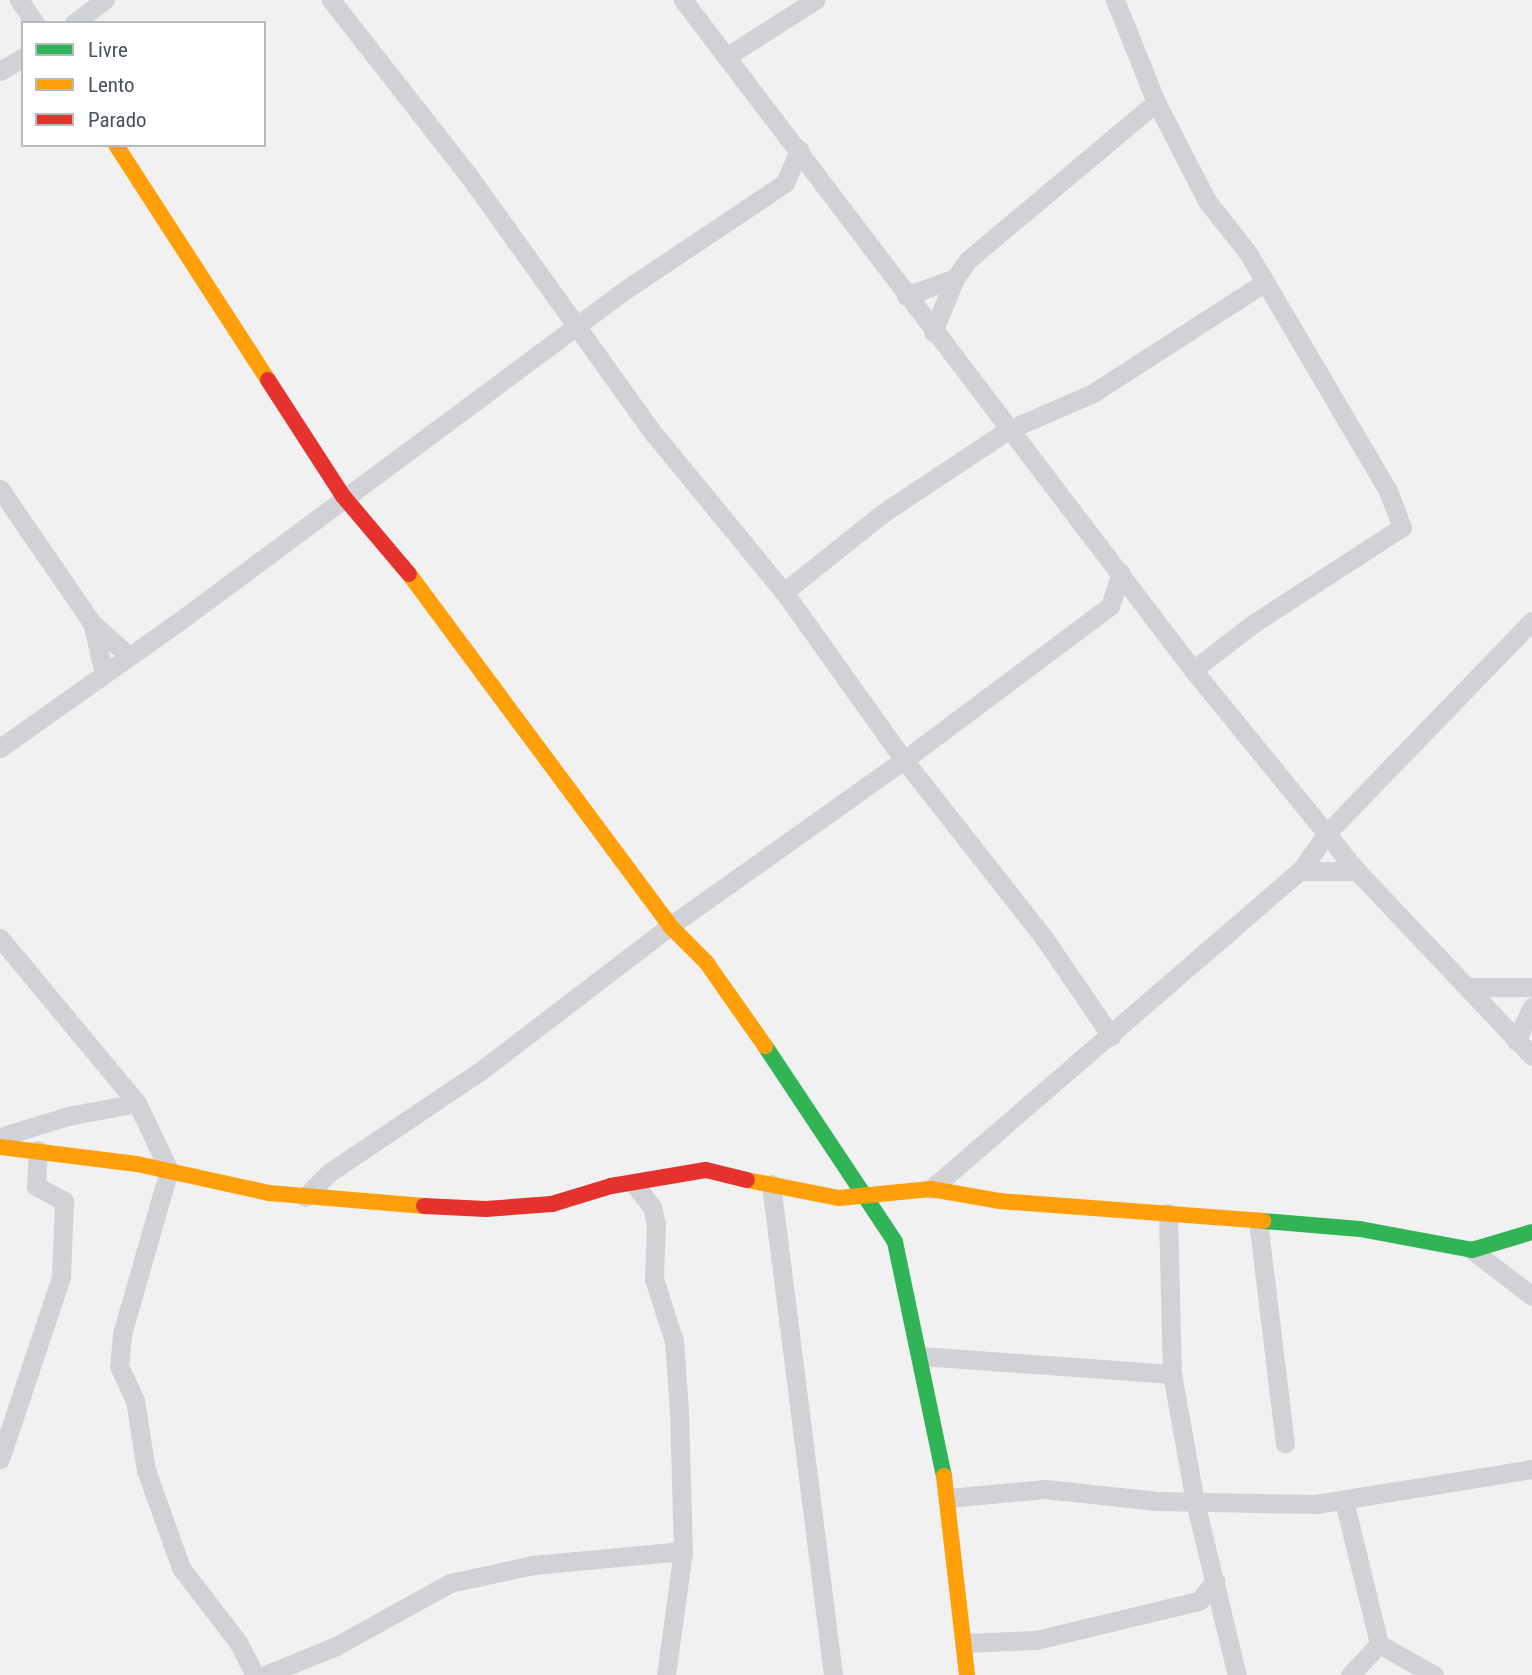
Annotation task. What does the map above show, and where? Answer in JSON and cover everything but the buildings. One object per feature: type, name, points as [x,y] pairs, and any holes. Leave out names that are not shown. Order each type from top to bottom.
[{"type":"street","points":[[19,0],[34,21]]},
{"type":"street","points":[[77,21],[105,0]]},
{"type":"street","points":[[331,0],[469,176],[654,434],[784,592],[904,760],[1044,938],[1111,1036]]},
{"type":"street","points":[[683,0],[799,150],[822,187],[1193,670],[1328,832],[1357,871],[1532,1056]]},
{"type":"street","points":[[726,57],[815,0]]},
{"type":"street","points":[[1115,0],[1156,102],[1208,201],[1248,253],[1388,491],[1402,527],[1254,623],[1193,670]]},
{"type":"street","points":[[0,71],[21,58]]},
{"type":"street","points":[[933,332],[955,278],[989,240],[1156,102]]},
{"type":"street","points":[[117,147],[343,496],[400,561],[670,926],[706,962],[867,1196],[895,1242],[921,1356],[948,1498],[967,1675]]},
{"type":"street","points":[[0,748],[577,326],[785,183],[799,150]]},
{"type":"street","points":[[785,183],[822,187]]},
{"type":"street","points":[[906,296],[955,278]]},
{"type":"street","points":[[784,592],[883,513],[1008,430],[1093,393],[1264,283]]},
{"type":"street","points":[[0,489],[92,623],[129,656]]},
{"type":"street","points":[[305,1197],[330,1172],[479,1072],[670,926],[904,760],[1110,606],[1121,573]]},
{"type":"street","points":[[1110,606],[1149,610]]},
{"type":"street","points":[[931,1189],[1300,871],[1328,832],[1532,621]]},
{"type":"street","points":[[92,623],[104,673]]},
{"type":"street","points":[[1300,871],[1357,871]]},
{"type":"street","points":[[0,938],[137,1103],[169,1170],[122,1334],[119,1366],[135,1400],[146,1470],[181,1568],[239,1642],[255,1675]]},
{"type":"street","points":[[1468,987],[1532,987]]},
{"type":"street","points":[[1516,1041],[1532,1006]]},
{"type":"street","points":[[0,1137],[68,1116],[137,1103]]},
{"type":"street","points":[[0,1147],[38,1150],[169,1170],[305,1197],[486,1209],[552,1204],[706,1170],[799,1193],[867,1196],[931,1189],[999,1201],[1360,1229],[1472,1250],[1529,1239]]},
{"type":"street","points":[[0,1459],[61,1277],[65,1240],[64,1201],[36,1186],[38,1150]]},
{"type":"street","points":[[634,1184],[652,1207],[654,1279],[674,1340],[683,1551],[666,1675]]},
{"type":"street","points":[[771,1184],[833,1675]]},
{"type":"street","points":[[1168,1213],[1172,1374],[1195,1502],[1237,1675]]},
{"type":"street","points":[[1258,1221],[1285,1443]]},
{"type":"street","points":[[1472,1250],[1532,1296]]},
{"type":"street","points":[[921,1356],[1172,1374]]},
{"type":"street","points":[[948,1498],[1045,1489],[1195,1502],[1344,1501],[1532,1469]]},
{"type":"street","points":[[1344,1501],[1379,1644],[1434,1675]]},
{"type":"street","points":[[265,1675],[336,1646],[450,1583],[533,1564],[683,1551]]},
{"type":"street","points":[[964,1643],[1036,1640],[1199,1601],[1215,1581]]},
{"type":"street","points":[[1350,1675],[1379,1644]]},
{"type":"traffic: fast","points":[[765,1046],[895,1242],[944,1476]]},
{"type":"traffic: fast","points":[[1263,1221],[1360,1229],[1472,1250],[1532,1232]]},
{"type":"traffic: slow","points":[[117,147],[268,380]]},
{"type":"traffic: slow","points":[[409,574],[670,926],[706,962],[765,1046]]},
{"type":"traffic: slow","points":[[0,1147],[137,1164],[269,1193],[424,1206]]},
{"type":"traffic: slow","points":[[747,1180],[839,1198],[931,1189],[999,1201],[1263,1221]]},
{"type":"traffic: slow","points":[[944,1476],[967,1675]]},
{"type":"traffic: jam","points":[[268,380],[343,496],[409,574]]},
{"type":"traffic: jam","points":[[424,1206],[486,1209],[552,1204],[611,1186],[706,1170],[747,1180]]}]
